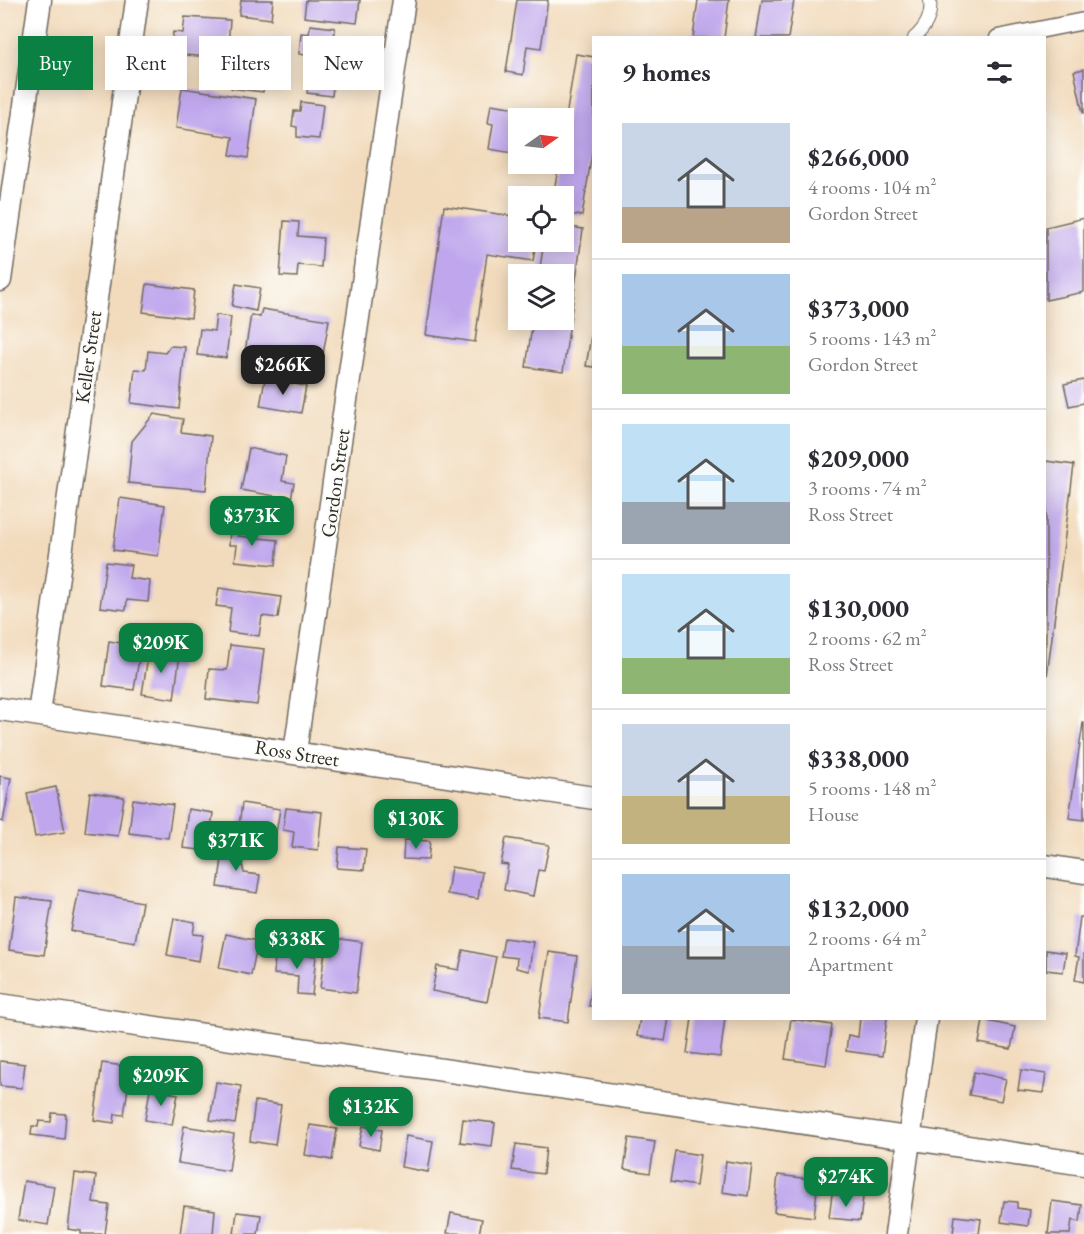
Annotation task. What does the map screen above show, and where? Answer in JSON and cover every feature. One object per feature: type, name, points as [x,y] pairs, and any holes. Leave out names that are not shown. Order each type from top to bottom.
[{"type":"street","points":[[0,280],[40,0]]},
{"type":"street","name":"Keller Street","points":[[39,714],[137,0]]},
{"type":"street","name":"Gordon Street","points":[[295,752],[404,0]]},
{"type":"street","points":[[1008,36],[1084,21]]},
{"type":"street","name":"Ross Street","points":[[0,709],[592,798]]},
{"type":"street","points":[[1046,867],[1084,872]]},
{"type":"street","points":[[0,1005],[1084,1164]]},
{"type":"street","points":[[897,1234],[926,1020]]},
{"type":"lane","points":[[916,36],[929,18],[930,0]]},
{"type":"building","points":[[241,0],[273,0],[271,19],[239,15]]},
{"type":"building","points":[[306,0],[360,0],[357,23],[304,17]]},
{"type":"building","points":[[517,0],[548,0],[541,48],[527,46],[523,75],[506,72]]},
{"type":"building","points":[[698,0],[729,0],[724,36],[693,36]]},
{"type":"building","points":[[762,0],[794,0],[788,36],[756,36]]},
{"type":"building","points":[[185,17],[230,20],[229,36],[199,36],[199,56],[187,55],[187,36],[173,36],[173,32],[183,33]]},
{"type":"building","points":[[310,25],[335,28],[334,36],[303,36],[303,55],[299,54],[301,33],[309,34]]},
{"type":"building","points":[[576,54],[592,57],[592,153],[582,216],[574,215],[574,186],[555,186],[557,174],[574,174],[574,108],[567,108]]},
{"type":"building","points":[[1084,69],[1084,113],[1083,113],[1074,71]]},
{"type":"building","points":[[187,89],[256,99],[248,158],[230,155],[233,137],[176,128],[182,90]]},
{"type":"building","points":[[307,90],[333,90],[332,96],[307,93]]},
{"type":"building","points":[[301,102],[323,105],[319,139],[297,137],[297,127],[292,126],[294,111],[300,111]]},
{"type":"building","points":[[491,104],[516,108],[508,108],[508,152],[489,149],[493,124],[488,123]]},
{"type":"building","points":[[444,206],[508,215],[508,252],[534,252],[533,261],[487,254],[475,342],[426,335]]},
{"type":"building","points":[[1084,218],[1084,292],[1046,300],[1046,227]]},
{"type":"building","points":[[284,221],[299,222],[298,236],[323,238],[321,267],[298,265],[297,277],[280,276]]},
{"type":"building","points":[[574,228],[583,229],[574,293],[574,264],[541,264],[542,252],[574,252]]},
{"type":"building","points":[[147,284],[194,290],[191,318],[143,312]]},
{"type":"building","points":[[236,284],[260,288],[256,311],[232,306]]},
{"type":"building","points":[[262,309],[329,320],[320,372],[244,358],[251,315],[260,317]]},
{"type":"building","points":[[216,315],[231,317],[226,358],[197,355],[200,329],[214,331]]},
{"type":"building","points":[[532,330],[569,330],[563,372],[526,367]]},
{"type":"building","points":[[592,330],[592,367],[586,366]]},
{"type":"building","points":[[170,346],[185,347],[179,409],[131,403],[135,369],[146,370],[148,351],[165,353]]},
{"type":"building","points":[[265,379],[306,386],[301,413],[260,406]]},
{"type":"building","points":[[1084,380],[1084,403],[1069,406],[1064,384]]},
{"type":"building","points":[[154,414],[183,419],[181,432],[211,436],[206,490],[128,483],[132,441]]},
{"type":"building","points":[[249,448],[286,456],[282,481],[294,483],[291,499],[241,490]]},
{"type":"building","points":[[1046,461],[1074,465],[1047,676],[1046,676]]},
{"type":"building","points":[[120,498],[165,505],[158,556],[113,550]]},
{"type":"building","points":[[219,523],[238,524],[238,536],[278,540],[276,565],[235,561],[237,545],[229,545],[230,530],[219,529]]},
{"type":"building","points":[[106,562],[131,565],[129,578],[150,581],[148,602],[127,600],[126,610],[100,607]]},
{"type":"building","points":[[219,588],[281,597],[278,618],[262,616],[259,636],[228,632],[231,608],[216,606]]},
{"type":"building","points":[[109,641],[141,646],[134,690],[103,686]]},
{"type":"building","points":[[230,645],[264,649],[257,705],[206,699],[209,669],[227,670]]},
{"type":"building","points":[[149,650],[180,654],[174,699],[142,694]]},
{"type":"building","points":[[1084,723],[1084,820],[1069,818]]},
{"type":"building","points":[[0,776],[11,778],[3,822],[0,821]]},
{"type":"building","points":[[56,787],[65,832],[35,837],[27,793]]},
{"type":"building","points":[[90,792],[124,797],[118,836],[85,832]]},
{"type":"building","points":[[133,799],[173,805],[168,838],[129,833]]},
{"type":"building","points":[[242,803],[280,809],[275,839],[238,833]]},
{"type":"building","points":[[286,808],[322,812],[318,850],[292,847],[294,832],[283,830]]},
{"type":"building","points":[[188,809],[213,813],[208,851],[183,848]]},
{"type":"building","points":[[506,838],[549,845],[544,871],[538,870],[533,896],[504,890],[508,865],[501,864]]},
{"type":"building","points":[[404,840],[430,841],[428,860],[403,859]]},
{"type":"building","points":[[224,845],[238,845],[244,873],[260,875],[257,893],[218,887]]},
{"type":"building","points":[[339,847],[366,849],[364,870],[337,868]]},
{"type":"building","points":[[451,867],[482,872],[478,899],[447,894]]},
{"type":"building","points":[[79,890],[142,902],[135,942],[71,931]]},
{"type":"building","points":[[16,897],[52,901],[44,955],[9,950]]},
{"type":"building","points":[[1080,917],[1084,917],[1084,982],[1075,980],[1079,957],[1075,956]]},
{"type":"building","points":[[174,918],[195,922],[193,934],[203,935],[199,961],[167,955]]},
{"type":"building","points":[[226,934],[258,941],[251,975],[219,968]]},
{"type":"building","points":[[327,937],[362,942],[356,993],[320,988]]},
{"type":"building","points":[[504,938],[533,942],[529,971],[516,968],[517,958],[501,956]]},
{"type":"building","points":[[463,950],[496,957],[487,1002],[432,991],[437,966],[459,970]]},
{"type":"building","points":[[1046,950],[1066,953],[1063,972],[1046,970]]},
{"type":"building","points":[[275,952],[316,956],[312,995],[297,994],[298,976],[274,974]]},
{"type":"building","points":[[549,952],[577,956],[568,1022],[539,1018]]},
{"type":"building","points":[[592,984],[592,1006],[589,1006]]},
{"type":"building","points":[[640,1020],[669,1020],[665,1041],[637,1036]]},
{"type":"building","points":[[692,1020],[725,1020],[720,1057],[687,1053]]},
{"type":"building","points":[[791,1020],[832,1025],[826,1065],[785,1059]]},
{"type":"building","points":[[860,1020],[887,1020],[882,1056],[846,1051],[848,1035],[858,1037]]},
{"type":"building","points":[[983,1020],[1015,1027],[1011,1049],[979,1043]]},
{"type":"building","points":[[0,1061],[25,1064],[22,1088],[0,1086]]},
{"type":"building","points":[[102,1063],[131,1067],[124,1115],[115,1114],[114,1123],[94,1120]]},
{"type":"building","points":[[1021,1070],[1046,1074],[1043,1093],[1018,1090]]},
{"type":"building","points":[[974,1072],[1006,1079],[1001,1101],[969,1095]]},
{"type":"building","points":[[216,1082],[241,1086],[235,1124],[210,1120]]},
{"type":"building","points":[[150,1089],[178,1094],[172,1125],[145,1120]]},
{"type":"building","points":[[255,1101],[281,1105],[275,1145],[250,1141]]},
{"type":"building","points":[[52,1113],[66,1114],[64,1139],[31,1135],[32,1126],[38,1127],[39,1121],[51,1122]]},
{"type":"building","points":[[463,1119],[495,1123],[492,1146],[460,1142]]},
{"type":"building","points":[[310,1125],[337,1129],[332,1160],[305,1155]]},
{"type":"building","points":[[184,1126],[234,1134],[229,1171],[178,1163]]},
{"type":"building","points":[[363,1126],[382,1130],[379,1150],[359,1146]]},
{"type":"building","points":[[406,1136],[433,1141],[428,1172],[401,1167]]},
{"type":"building","points":[[629,1138],[655,1142],[650,1173],[624,1169]]},
{"type":"building","points":[[516,1144],[546,1148],[543,1174],[512,1170]]},
{"type":"building","points":[[675,1151],[700,1155],[696,1186],[670,1182]]},
{"type":"building","points":[[726,1161],[752,1165],[748,1196],[722,1192]]},
{"type":"building","points":[[75,1173],[96,1176],[93,1203],[109,1205],[105,1234],[81,1234],[81,1231],[68,1229]]},
{"type":"building","points":[[778,1175],[818,1180],[814,1217],[774,1212]]},
{"type":"building","points":[[24,1181],[54,1186],[48,1225],[18,1220]]},
{"type":"building","points":[[832,1194],[863,1197],[860,1221],[829,1218]]},
{"type":"building","points":[[1004,1201],[1017,1202],[1017,1208],[1030,1210],[1028,1226],[1001,1222]]},
{"type":"building","points":[[1052,1201],[1082,1205],[1080,1222],[1072,1220],[1070,1234],[1048,1234]]},
{"type":"building","points":[[184,1206],[215,1210],[213,1234],[180,1234]]},
{"type":"building","points":[[237,1212],[261,1215],[258,1234],[234,1234]]},
{"type":"building","points":[[451,1213],[482,1219],[479,1234],[447,1233]]},
{"type":"building","points":[[955,1216],[981,1219],[979,1234],[953,1234]]}]
